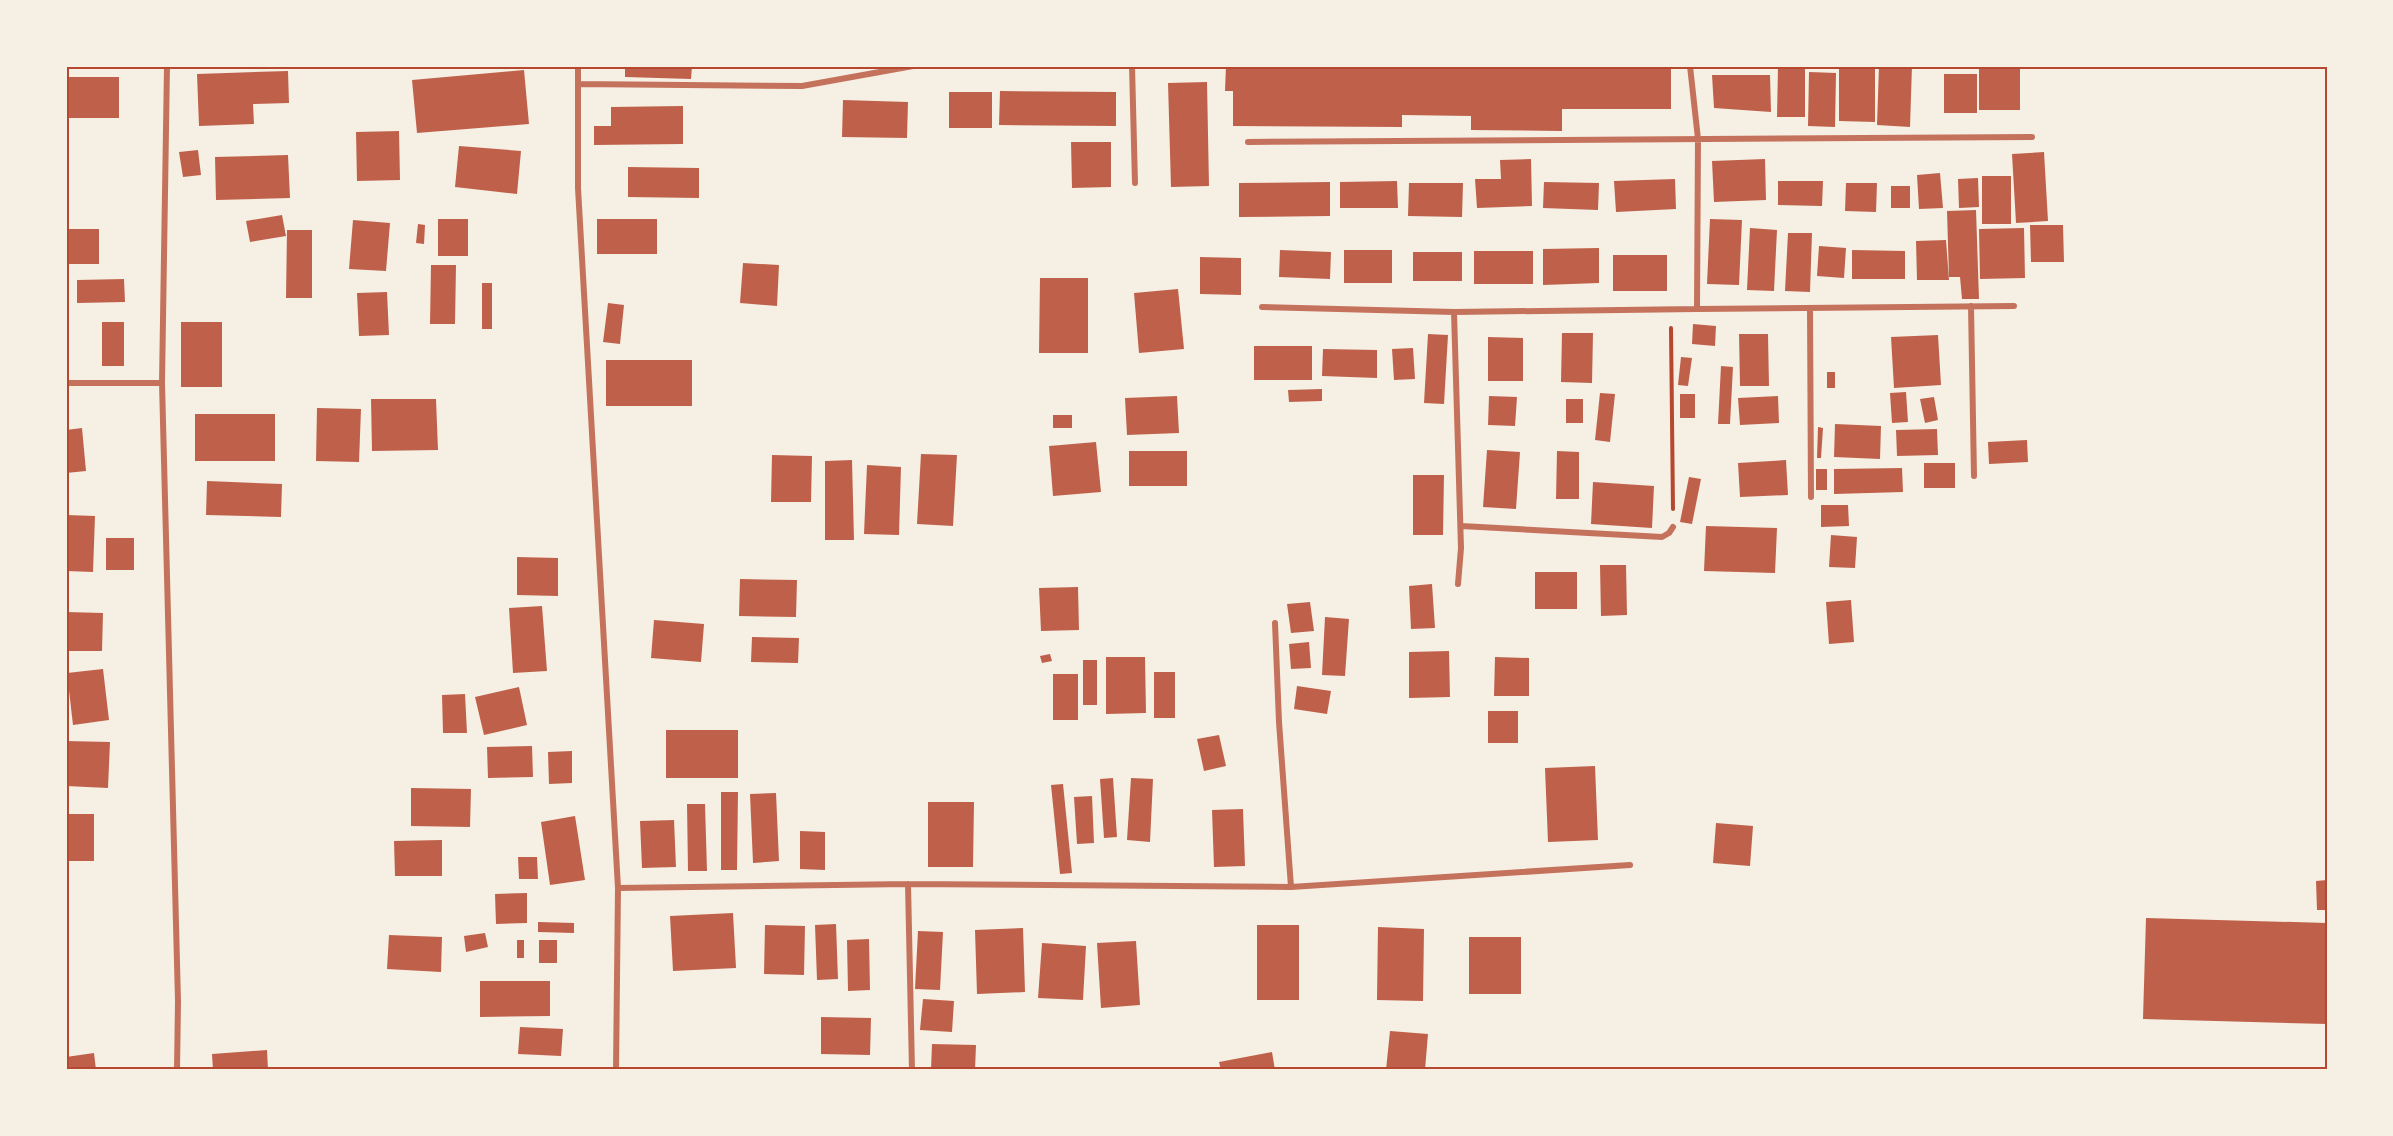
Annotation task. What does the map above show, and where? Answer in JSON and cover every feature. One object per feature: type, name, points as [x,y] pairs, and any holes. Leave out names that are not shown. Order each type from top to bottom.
[{"type":"street","points":[[167,66],[162,383],[178,1001],[177,1070]]},
{"type":"street","points":[[578,66],[578,188],[618,888],[616,1070]]},
{"type":"street","points":[[578,84],[802,86],[913,66]]},
{"type":"street","points":[[1132,66],[1135,183]]},
{"type":"street","points":[[1690,66],[1698,139],[1697,309]]},
{"type":"street","points":[[1248,142],[2032,137]]},
{"type":"street","points":[[1971,306],[1974,476]]},
{"type":"street","points":[[1262,308],[1454,312],[2014,306]]},
{"type":"street","points":[[1810,308],[1811,497]]},
{"type":"street","points":[[1454,312],[1461,525],[1458,584]]},
{"type":"street","points":[[66,383],[162,383]]},
{"type":"street","points":[[1461,525],[1662,537],[1673,527]]},
{"type":"street","points":[[1275,623],[1279,722],[1291,887]]},
{"type":"street","points":[[618,888],[908,884],[1291,887],[1630,865]]},
{"type":"street","points":[[908,884],[912,1070]]},
{"type":"path","points":[[1671,309],[1673,527]]},
{"type":"building","points":[[625,66],[692,66],[691,79],[625,77]]},
{"type":"building","points":[[1226,66],[1671,66],[1671,109],[1562,109],[1562,131],[1471,130],[1471,116],[1402,115],[1402,127],[1233,126],[1233,91],[1225,91]]},
{"type":"building","points":[[1778,66],[1805,66],[1805,117],[1777,117]]},
{"type":"building","points":[[1839,66],[1875,66],[1875,122],[1839,121]]},
{"type":"building","points":[[1879,66],[1912,66],[1910,127],[1877,125]]},
{"type":"building","points":[[1979,66],[2020,66],[2020,110],[1979,110]]},
{"type":"building","points":[[524,70],[529,124],[417,133],[412,80]]},
{"type":"building","points":[[288,71],[289,103],[253,104],[254,124],[199,126],[197,74]]},
{"type":"building","points":[[1809,72],[1836,73],[1835,127],[1808,126]]},
{"type":"building","points":[[1944,74],[1977,74],[1977,113],[1944,113]]},
{"type":"building","points":[[1712,75],[1770,75],[1771,112],[1714,108]]},
{"type":"building","points":[[66,77],[119,77],[119,118],[66,118]]},
{"type":"building","points":[[1207,82],[1209,186],[1171,187],[1168,83]]},
{"type":"building","points":[[1000,91],[1116,92],[1116,126],[999,125]]},
{"type":"building","points":[[949,92],[992,92],[992,128],[949,128]]},
{"type":"building","points":[[843,100],[908,102],[907,138],[842,137]]},
{"type":"building","points":[[683,106],[683,144],[594,145],[594,126],[611,126],[611,107]]},
{"type":"building","points":[[399,131],[400,180],[357,181],[356,132]]},
{"type":"building","points":[[1071,142],[1111,142],[1111,187],[1072,188]]},
{"type":"building","points":[[459,146],[521,151],[517,194],[455,187]]},
{"type":"building","points":[[198,150],[201,175],[183,177],[179,152]]},
{"type":"building","points":[[2044,152],[2048,221],[2016,223],[2012,154]]},
{"type":"building","points":[[288,155],[290,198],[216,200],[215,157]]},
{"type":"building","points":[[1531,159],[1532,206],[1477,208],[1475,179],[1501,179],[1500,160]]},
{"type":"building","points":[[1765,159],[1766,200],[1714,202],[1712,161]]},
{"type":"building","points":[[628,167],[699,168],[699,198],[628,197]]},
{"type":"building","points":[[1940,173],[1943,208],[1919,209],[1917,175]]},
{"type":"building","points":[[1982,176],[2011,176],[2011,224],[1982,224]]},
{"type":"building","points":[[1978,178],[1979,207],[1959,208],[1958,179]]},
{"type":"building","points":[[1675,179],[1676,209],[1616,212],[1614,181]]},
{"type":"building","points":[[1397,181],[1398,208],[1340,208],[1340,182]]},
{"type":"building","points":[[1778,181],[1823,181],[1822,206],[1778,205]]},
{"type":"building","points":[[1330,182],[1330,216],[1239,217],[1239,183]]},
{"type":"building","points":[[1544,182],[1599,183],[1598,210],[1543,208]]},
{"type":"building","points":[[1409,183],[1463,183],[1462,217],[1408,216]]},
{"type":"building","points":[[1846,183],[1877,183],[1876,212],[1845,211]]},
{"type":"building","points":[[1891,186],[1910,186],[1910,208],[1891,208]]},
{"type":"building","points":[[1976,210],[1979,299],[1962,299],[1960,277],[1949,277],[1947,211]]},
{"type":"building","points":[[282,215],[286,236],[250,242],[246,221]]},
{"type":"building","points":[[438,219],[468,219],[468,256],[438,256]]},
{"type":"building","points":[[597,219],[657,219],[657,254],[597,254]]},
{"type":"building","points":[[1710,219],[1742,220],[1739,285],[1707,284]]},
{"type":"building","points":[[353,220],[390,223],[386,271],[349,269]]},
{"type":"building","points":[[418,224],[425,225],[424,244],[416,243]]},
{"type":"building","points":[[2030,225],[2063,225],[2064,262],[2031,262]]},
{"type":"building","points":[[1750,228],[1777,230],[1774,291],[1747,290]]},
{"type":"building","points":[[2024,228],[2025,278],[1980,279],[1979,229]]},
{"type":"building","points":[[66,229],[99,229],[99,264],[66,264]]},
{"type":"building","points":[[287,230],[312,230],[312,298],[286,298]]},
{"type":"building","points":[[1788,233],[1812,233],[1810,292],[1785,291]]},
{"type":"building","points":[[1946,240],[1949,280],[1917,280],[1916,241]]},
{"type":"building","points":[[1819,246],[1846,248],[1844,278],[1817,276]]},
{"type":"building","points":[[1599,248],[1599,283],[1543,285],[1543,249]]},
{"type":"building","points":[[1280,250],[1331,252],[1330,279],[1279,277]]},
{"type":"building","points":[[1344,250],[1392,250],[1392,283],[1344,283]]},
{"type":"building","points":[[1852,250],[1905,251],[1905,279],[1852,279]]},
{"type":"building","points":[[1474,251],[1533,251],[1533,284],[1474,284]]},
{"type":"building","points":[[1413,252],[1462,252],[1462,281],[1413,281]]},
{"type":"building","points":[[1613,255],[1667,255],[1667,291],[1613,291]]},
{"type":"building","points":[[1200,257],[1241,258],[1241,295],[1200,294]]},
{"type":"building","points":[[743,263],[779,265],[777,306],[740,303]]},
{"type":"building","points":[[431,265],[456,265],[455,324],[430,324]]},
{"type":"building","points":[[1040,278],[1088,278],[1088,353],[1039,353]]},
{"type":"building","points":[[124,279],[125,302],[77,303],[77,280]]},
{"type":"building","points":[[482,283],[492,283],[492,329],[482,329]]},
{"type":"building","points":[[1178,289],[1184,349],[1139,353],[1134,293]]},
{"type":"building","points":[[387,292],[389,335],[359,336],[357,293]]},
{"type":"building","points":[[608,303],[624,305],[620,344],[603,342]]},
{"type":"building","points":[[102,322],[124,322],[124,366],[102,366]]},
{"type":"building","points":[[181,322],[222,322],[222,387],[181,387]]},
{"type":"building","points":[[1693,324],[1716,326],[1715,346],[1692,344]]},
{"type":"building","points":[[1562,333],[1593,333],[1592,383],[1561,382]]},
{"type":"building","points":[[1428,334],[1448,335],[1444,404],[1424,403]]},
{"type":"building","points":[[1739,334],[1768,334],[1769,386],[1740,386]]},
{"type":"building","points":[[1938,335],[1941,385],[1894,388],[1891,337]]},
{"type":"building","points":[[1488,337],[1523,338],[1523,381],[1488,381]]},
{"type":"building","points":[[1254,346],[1312,346],[1312,380],[1254,380]]},
{"type":"building","points":[[1413,348],[1415,379],[1394,380],[1392,349]]},
{"type":"building","points":[[1323,349],[1377,350],[1377,378],[1322,376]]},
{"type":"building","points":[[1681,357],[1692,358],[1688,386],[1678,385]]},
{"type":"building","points":[[606,360],[692,360],[692,406],[606,406]]},
{"type":"building","points":[[1721,366],[1733,367],[1730,424],[1718,424]]},
{"type":"building","points":[[1827,372],[1835,372],[1835,388],[1827,388]]},
{"type":"building","points":[[1322,389],[1322,401],[1289,402],[1288,390]]},
{"type":"building","points":[[1906,392],[1908,422],[1892,423],[1890,393]]},
{"type":"building","points":[[1600,393],[1615,394],[1610,442],[1595,440]]},
{"type":"building","points":[[1680,394],[1695,394],[1695,418],[1680,418]]},
{"type":"building","points":[[1177,396],[1179,433],[1127,435],[1125,398]]},
{"type":"building","points":[[1489,396],[1517,397],[1515,426],[1488,425]]},
{"type":"building","points":[[1778,396],[1779,423],[1740,425],[1738,398]]},
{"type":"building","points":[[1934,397],[1938,420],[1925,423],[1920,399]]},
{"type":"building","points":[[371,399],[436,399],[438,450],[372,451]]},
{"type":"building","points":[[1566,399],[1583,399],[1583,423],[1566,423]]},
{"type":"building","points":[[317,408],[361,409],[359,462],[316,461]]},
{"type":"building","points":[[195,414],[275,414],[275,461],[195,461]]},
{"type":"building","points":[[1053,415],[1072,415],[1072,428],[1053,428]]},
{"type":"building","points":[[1835,424],[1881,426],[1880,459],[1834,457]]},
{"type":"building","points":[[1818,427],[1823,428],[1821,458],[1817,458]]},
{"type":"building","points":[[82,428],[86,471],[66,473],[66,430]]},
{"type":"building","points":[[1937,429],[1938,455],[1897,456],[1896,430]]},
{"type":"building","points":[[2027,440],[2028,462],[1989,464],[1988,442]]},
{"type":"building","points":[[1096,442],[1101,492],[1053,496],[1049,446]]},
{"type":"building","points":[[1487,450],[1520,452],[1516,509],[1483,507]]},
{"type":"building","points":[[1129,451],[1187,451],[1187,486],[1129,486]]},
{"type":"building","points":[[1557,451],[1579,452],[1579,499],[1556,499]]},
{"type":"building","points":[[921,454],[957,455],[953,526],[917,524]]},
{"type":"building","points":[[772,455],[812,456],[811,502],[771,502]]},
{"type":"building","points":[[852,460],[854,540],[825,540],[825,461]]},
{"type":"building","points":[[1786,460],[1788,495],[1740,497],[1738,463]]},
{"type":"building","points":[[1924,463],[1955,463],[1955,488],[1924,488]]},
{"type":"building","points":[[867,465],[901,467],[899,535],[864,534]]},
{"type":"building","points":[[1902,468],[1903,492],[1834,494],[1834,469]]},
{"type":"building","points":[[1816,469],[1827,469],[1827,490],[1816,490]]},
{"type":"building","points":[[1413,475],[1444,475],[1443,535],[1413,535]]},
{"type":"building","points":[[1689,477],[1701,479],[1692,524],[1680,522]]},
{"type":"building","points":[[207,481],[282,484],[281,517],[206,515]]},
{"type":"building","points":[[1593,482],[1654,486],[1652,528],[1591,524]]},
{"type":"building","points":[[1821,505],[1848,505],[1849,526],[1821,527]]},
{"type":"building","points":[[66,515],[95,516],[93,572],[66,571]]},
{"type":"building","points":[[1706,526],[1777,528],[1775,573],[1704,571]]},
{"type":"building","points":[[1831,535],[1857,537],[1855,568],[1829,567]]},
{"type":"building","points":[[106,538],[134,538],[134,570],[106,570]]},
{"type":"building","points":[[517,557],[558,558],[558,596],[517,595]]},
{"type":"building","points":[[1600,565],[1626,565],[1627,615],[1601,616]]},
{"type":"building","points":[[1535,572],[1577,572],[1577,609],[1535,609]]},
{"type":"building","points":[[740,579],[797,580],[796,617],[739,616]]},
{"type":"building","points":[[1432,584],[1435,628],[1411,629],[1409,586]]},
{"type":"building","points":[[1078,587],[1079,630],[1041,631],[1039,588]]},
{"type":"building","points":[[1851,600],[1854,642],[1829,644],[1826,602]]},
{"type":"building","points":[[1310,602],[1314,631],[1291,633],[1287,604]]},
{"type":"building","points":[[542,606],[547,671],[513,673],[509,608]]},
{"type":"building","points":[[66,612],[103,613],[102,651],[66,651]]},
{"type":"building","points":[[1325,617],[1349,619],[1345,676],[1322,675]]},
{"type":"building","points":[[654,620],[704,624],[701,662],[651,658]]},
{"type":"building","points":[[752,637],[799,638],[798,663],[751,662]]},
{"type":"building","points":[[1309,642],[1311,668],[1291,669],[1289,644]]},
{"type":"building","points":[[1449,651],[1450,697],[1409,698],[1409,652]]},
{"type":"building","points":[[1050,654],[1052,661],[1042,663],[1040,656]]},
{"type":"building","points":[[1106,657],[1145,657],[1146,713],[1106,714]]},
{"type":"building","points":[[1495,657],[1529,658],[1529,696],[1494,696]]},
{"type":"building","points":[[1083,660],[1097,660],[1097,705],[1083,705]]},
{"type":"building","points":[[103,669],[109,720],[73,725],[67,673]]},
{"type":"building","points":[[1154,672],[1175,672],[1175,718],[1154,718]]},
{"type":"building","points":[[1053,674],[1078,674],[1078,720],[1053,720]]},
{"type":"building","points":[[1297,686],[1331,691],[1327,714],[1294,709]]},
{"type":"building","points":[[519,687],[527,725],[484,735],[475,697]]},
{"type":"building","points":[[465,694],[467,733],[443,733],[442,695]]},
{"type":"building","points":[[1488,711],[1518,711],[1518,743],[1488,743]]},
{"type":"building","points":[[666,730],[738,730],[738,778],[666,778]]},
{"type":"building","points":[[1219,735],[1226,766],[1204,771],[1197,739]]},
{"type":"building","points":[[66,741],[110,742],[108,788],[66,786]]},
{"type":"building","points":[[532,746],[533,777],[488,778],[487,747]]},
{"type":"building","points":[[572,751],[572,783],[549,784],[548,752]]},
{"type":"building","points":[[1595,766],[1598,840],[1548,842],[1545,768]]},
{"type":"building","points":[[1113,778],[1117,837],[1104,838],[1100,779]]},
{"type":"building","points":[[1131,778],[1153,779],[1150,842],[1127,840]]},
{"type":"building","points":[[1063,784],[1072,873],[1060,874],[1051,785]]},
{"type":"building","points":[[411,788],[471,789],[470,827],[411,826]]},
{"type":"building","points":[[721,792],[738,792],[737,870],[721,870]]},
{"type":"building","points":[[776,793],[779,861],[753,863],[750,794]]},
{"type":"building","points":[[1092,796],[1094,843],[1077,844],[1074,797]]},
{"type":"building","points":[[928,802],[974,802],[973,867],[928,867]]},
{"type":"building","points":[[687,804],[705,804],[707,871],[688,871]]},
{"type":"building","points":[[1243,809],[1245,866],[1214,867],[1212,810]]},
{"type":"building","points":[[66,814],[94,814],[94,861],[66,861]]},
{"type":"building","points":[[575,816],[585,880],[550,885],[541,822]]},
{"type":"building","points":[[674,820],[676,867],[642,868],[640,821]]},
{"type":"building","points":[[1716,823],[1753,826],[1750,866],[1713,863]]},
{"type":"building","points":[[800,831],[825,832],[825,870],[800,869]]},
{"type":"building","points":[[442,840],[442,876],[395,876],[394,841]]},
{"type":"building","points":[[518,857],[537,857],[538,879],[519,879]]},
{"type":"building","points":[[2327,880],[2327,910],[2317,910],[2316,881]]},
{"type":"building","points":[[527,893],[527,923],[496,924],[495,894]]},
{"type":"building","points":[[733,913],[736,968],[673,971],[670,916]]},
{"type":"building","points":[[2146,918],[2327,923],[2327,1024],[2143,1019]]},
{"type":"building","points":[[538,922],[574,923],[574,933],[538,932]]},
{"type":"building","points":[[836,924],[838,979],[817,980],[815,925]]},
{"type":"building","points":[[765,925],[805,926],[804,975],[764,974]]},
{"type":"building","points":[[1257,925],[1299,925],[1299,1000],[1257,1000]]},
{"type":"building","points":[[1378,927],[1424,929],[1423,1001],[1377,1000]]},
{"type":"building","points":[[1023,928],[1025,992],[977,994],[975,930]]},
{"type":"building","points":[[918,931],[943,932],[940,990],[915,989]]},
{"type":"building","points":[[485,933],[488,947],[466,952],[464,936]]},
{"type":"building","points":[[389,935],[442,937],[441,972],[387,969]]},
{"type":"building","points":[[1469,937],[1521,937],[1521,994],[1469,994]]},
{"type":"building","points":[[869,939],[870,990],[848,991],[847,940]]},
{"type":"building","points":[[517,940],[524,940],[524,958],[517,958]]},
{"type":"building","points":[[539,940],[557,940],[557,963],[539,963]]},
{"type":"building","points":[[1136,941],[1140,1005],[1101,1008],[1097,943]]},
{"type":"building","points":[[1042,943],[1086,946],[1083,1000],[1038,998]]},
{"type":"building","points":[[480,981],[550,981],[550,1016],[480,1017]]},
{"type":"building","points":[[923,999],[954,1001],[952,1032],[920,1030]]},
{"type":"building","points":[[821,1017],[871,1018],[870,1055],[821,1054]]},
{"type":"building","points":[[520,1027],[563,1029],[561,1056],[518,1054]]},
{"type":"building","points":[[1390,1031],[1428,1034],[1425,1070],[1386,1070]]},
{"type":"building","points":[[932,1044],[976,1045],[975,1070],[931,1070]]},
{"type":"building","points":[[267,1050],[268,1070],[213,1070],[212,1054]]},
{"type":"building","points":[[1272,1052],[1275,1070],[1221,1070],[1219,1062]]},
{"type":"building","points":[[94,1053],[96,1070],[66,1070],[66,1057]]}]
